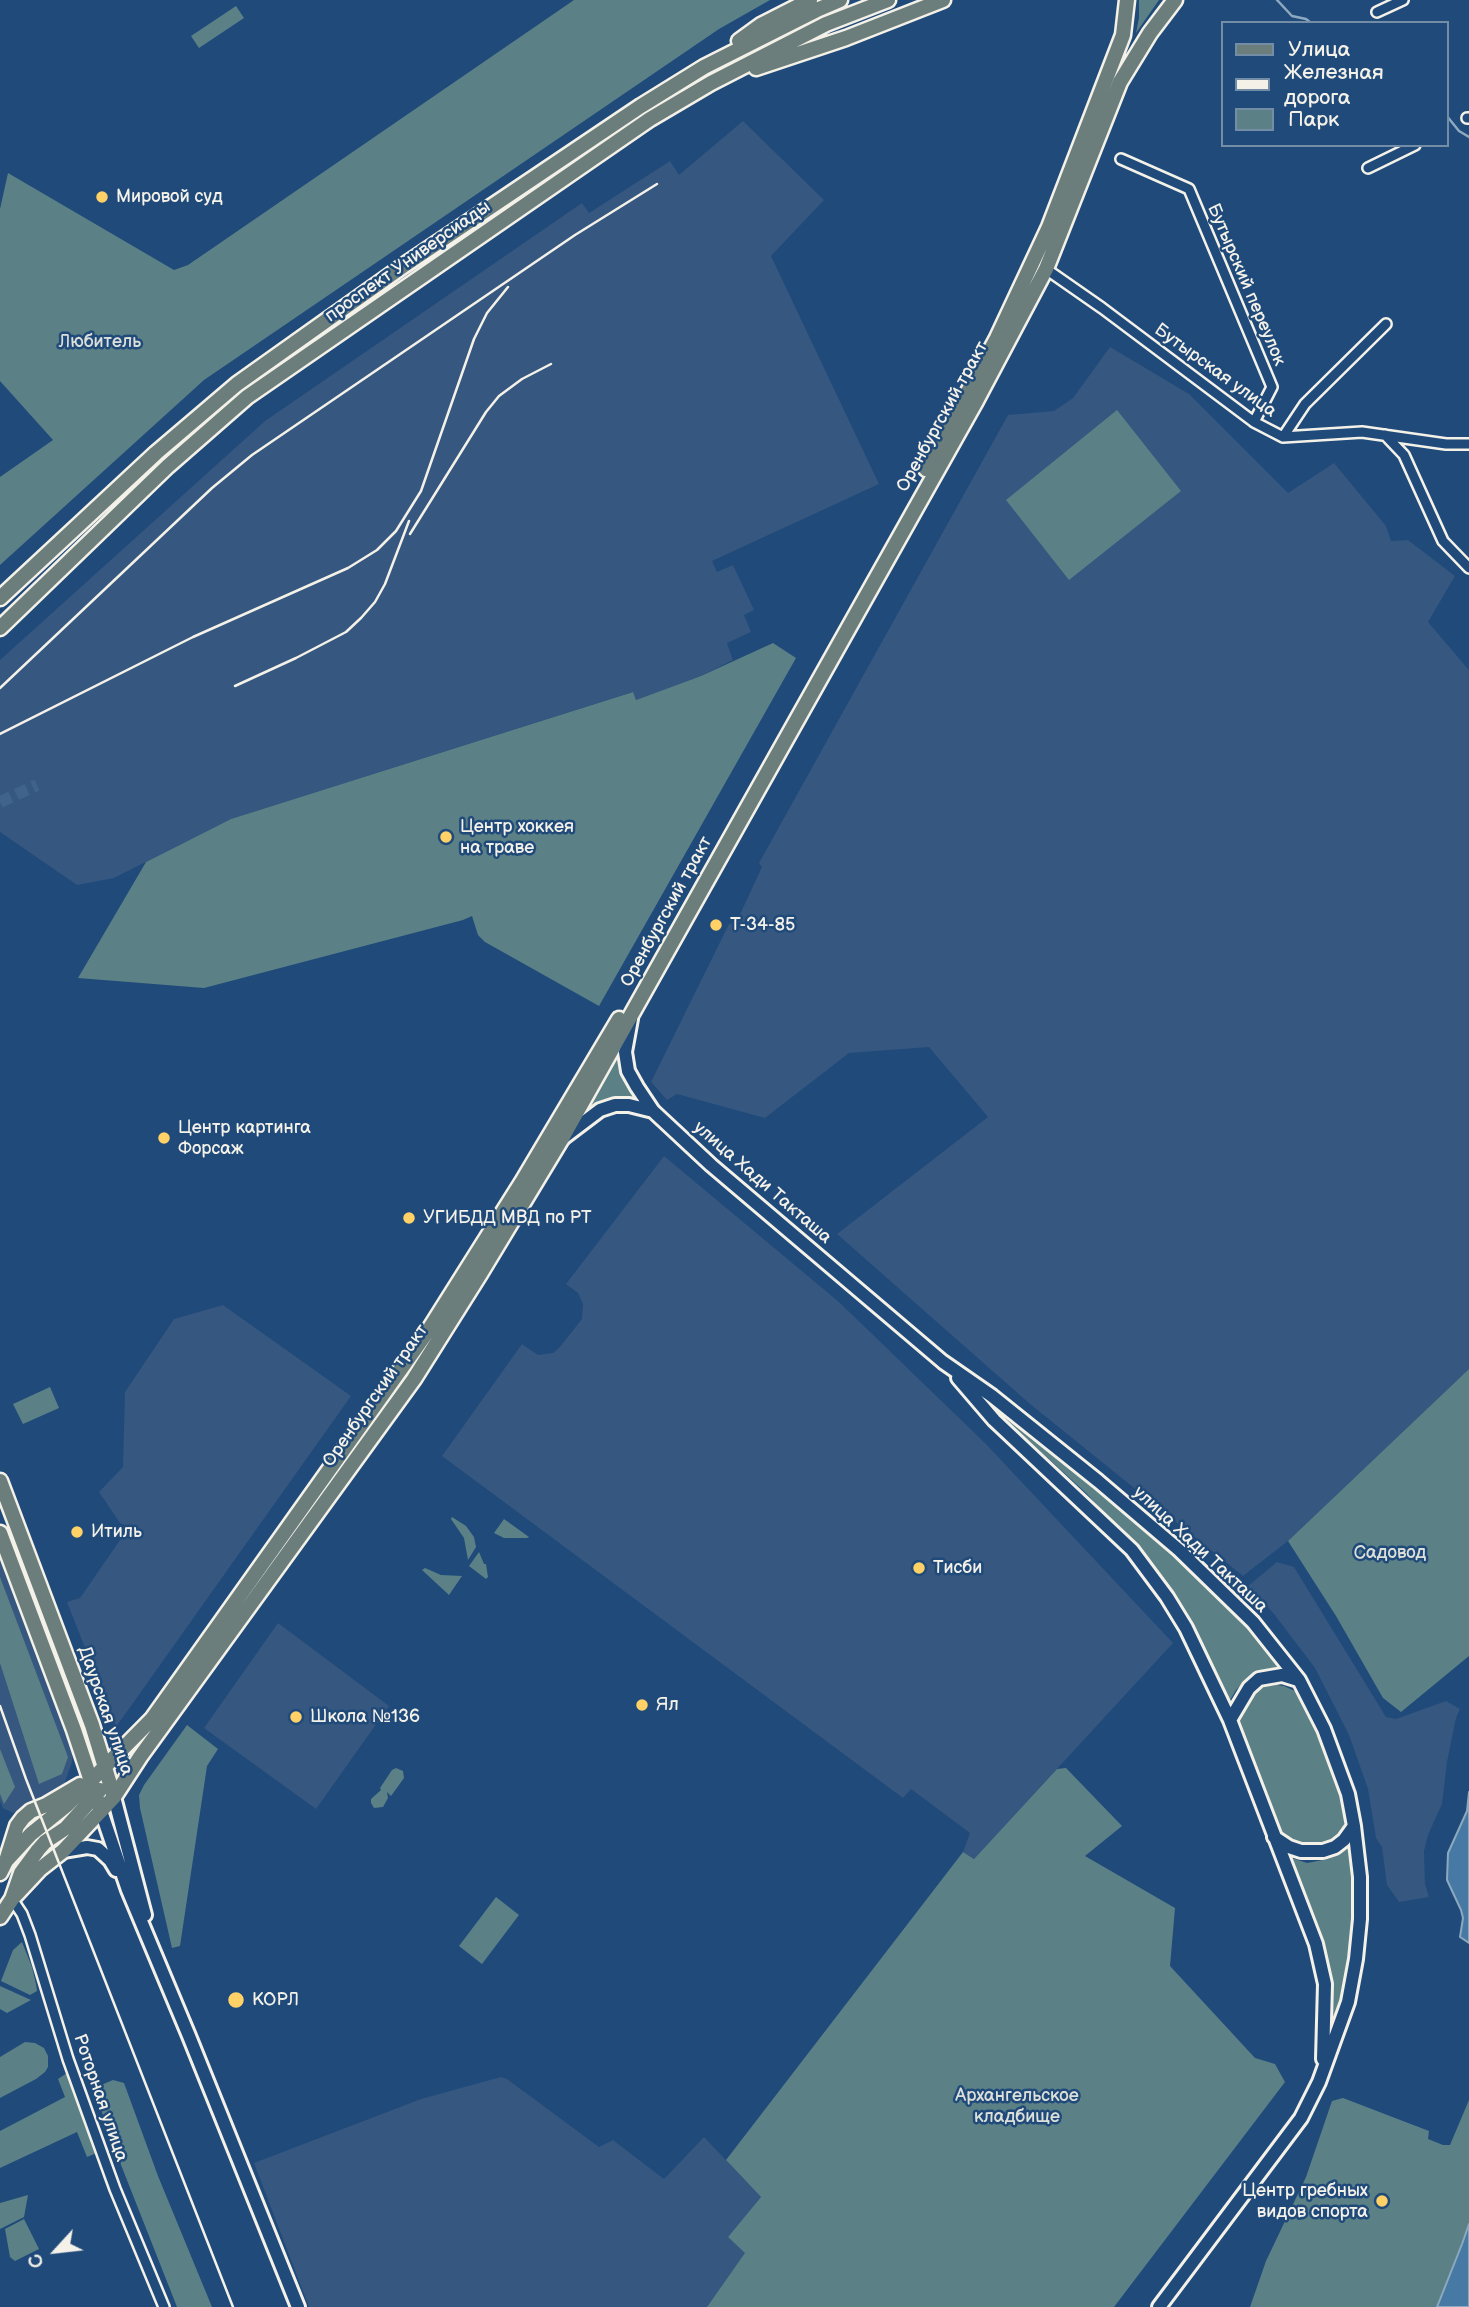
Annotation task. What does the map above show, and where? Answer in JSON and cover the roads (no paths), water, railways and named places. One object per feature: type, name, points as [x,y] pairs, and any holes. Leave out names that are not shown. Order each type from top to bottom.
[{"type":"main road","points":[[704,67],[761,25],[810,0]]},
{"type":"main road","name":"проспект Универсиады","points":[[0,598],[156,453],[237,384],[414,259],[641,106],[704,67],[840,0]]},
{"type":"main road","name":"проспект Универсиады","points":[[0,628],[168,466],[247,397],[650,119],[711,83],[826,24],[888,0]]},
{"type":"main road","points":[[711,83],[846,38],[943,0]]},
{"type":"main road","name":"Оренбургский тракт","points":[[98,1804],[114,1797],[140,1757],[414,1379],[561,1140],[976,401],[1046,269],[1120,82],[1150,33],[1175,0]]},
{"type":"main road","name":"Оренбургский тракт","points":[[3,1867],[31,1834],[67,1805],[152,1719],[430,1328],[522,1182],[616,1023],[840,625],[997,338],[1049,227],[1113,63],[1122,35],[1125,4]]},
{"type":"main road","name":"Даурская улица","points":[[0,1481],[92,1725],[114,1797]]},
{"type":"main road","name":"Даурская улица","points":[[0,1533],[98,1804]]},
{"type":"main road","points":[[0,1917],[12,1899],[40,1869],[63,1852],[98,1804],[105,1765]]},
{"type":"main road","points":[[12,1899],[21,1873],[38,1850],[98,1804]]},
{"type":"street","points":[[1377,12],[1403,0]]},
{"type":"street","points":[[1368,168],[1411,147]]},
{"type":"street","name":"Бутырский переулок","points":[[1121,159],[1189,189],[1272,387],[1254,422]]},
{"type":"street","name":"Бутырская улица","points":[[1046,269],[1062,278],[1254,422],[1283,437],[1362,432],[1446,444],[1469,444]]},
{"type":"street","points":[[1283,437],[1305,404],[1386,324]]},
{"type":"street","points":[[1385,435],[1404,454],[1443,541],[1469,568]]},
{"type":"street","name":"улица Хади Такташа","points":[[631,1015],[625,1052],[628,1071],[653,1111],[711,1165],[943,1362],[992,1396],[1179,1550],[1253,1622],[1299,1680],[1337,1760],[1348,1794],[1360,1877],[1356,1959],[1348,2001],[1323,2070],[1301,2118],[1158,2307]]},
{"type":"street","points":[[561,1140],[600,1110],[608,1107],[629,1105],[653,1111]]},
{"type":"street","name":"улица Хади Такташа","points":[[943,1362],[995,1420],[1132,1550],[1186,1628],[1230,1720],[1316,1944],[1325,1984],[1323,2070]]},
{"type":"street","points":[[1230,1720],[1249,1688],[1259,1679],[1282,1675],[1299,1680]]},
{"type":"street","name":"Даурская улица","points":[[114,1797],[156,1959]]},
{"type":"street","name":"Даурская улица","points":[[98,1804],[128,1890],[219,2107],[298,2307]]},
{"type":"street","points":[[1274,1836],[1289,1847],[1301,1851],[1323,1851],[1344,1840],[1354,1826]]},
{"type":"street","points":[[63,1852],[87,1847],[98,1849],[110,1860],[128,1890]]},
{"type":"street","name":"Роторная улица","points":[[12,1899],[22,1914],[30,1935],[68,2059],[115,2189],[164,2307]]},
{"type":"waterway","points":[[1277,0],[1292,16],[1308,21]]},
{"type":"waterway","points":[[1448,117],[1459,131],[1469,137]]},
{"type":"tunnel","points":[[0,802],[37,785]]},
{"type":"railway","points":[[0,688],[212,488],[252,455],[575,235],[657,184]]},
{"type":"railway","points":[[0,734],[193,637],[348,568],[377,550],[396,531],[421,491],[474,339],[487,313],[508,287]]},
{"type":"railway","points":[[410,534],[486,412],[499,396],[522,379],[551,364]]},
{"type":"railway","points":[[235,686],[346,632],[361,618],[375,602],[385,584],[409,521]]},
{"type":"railway","points":[[0,1706],[26,1779],[233,2307]]},
{"type":"place","name":"Мировой суд","points":[[102,197]]},
{"type":"place","name":"Центр хоккея на траве","points":[[446,837]]},
{"type":"place","name":"T-34-85","points":[[716,925]]},
{"type":"place","name":"Центр картинга Форсаж","points":[[164,1138]]},
{"type":"place","name":"УГИБДД МВД по РТ","points":[[409,1218]]},
{"type":"place","name":"Итиль","points":[[77,1532]]},
{"type":"place","name":"Тисби","points":[[919,1568]]},
{"type":"place","name":"Ял","points":[[642,1705]]},
{"type":"place","name":"Школа №136","points":[[296,1717]]},
{"type":"place","name":"КОРЛ","points":[[236,2000]]},
{"type":"place","name":"Центр гребных видов спорта","points":[[1382,2201]]},
{"type":"park label","name":"Любитель","points":[[100,342]]},
{"type":"park label","name":"Садовод","points":[[1390,1553]]},
{"type":"park label","name":"Архангельское кладбище","points":[[1017,2106]]}]
